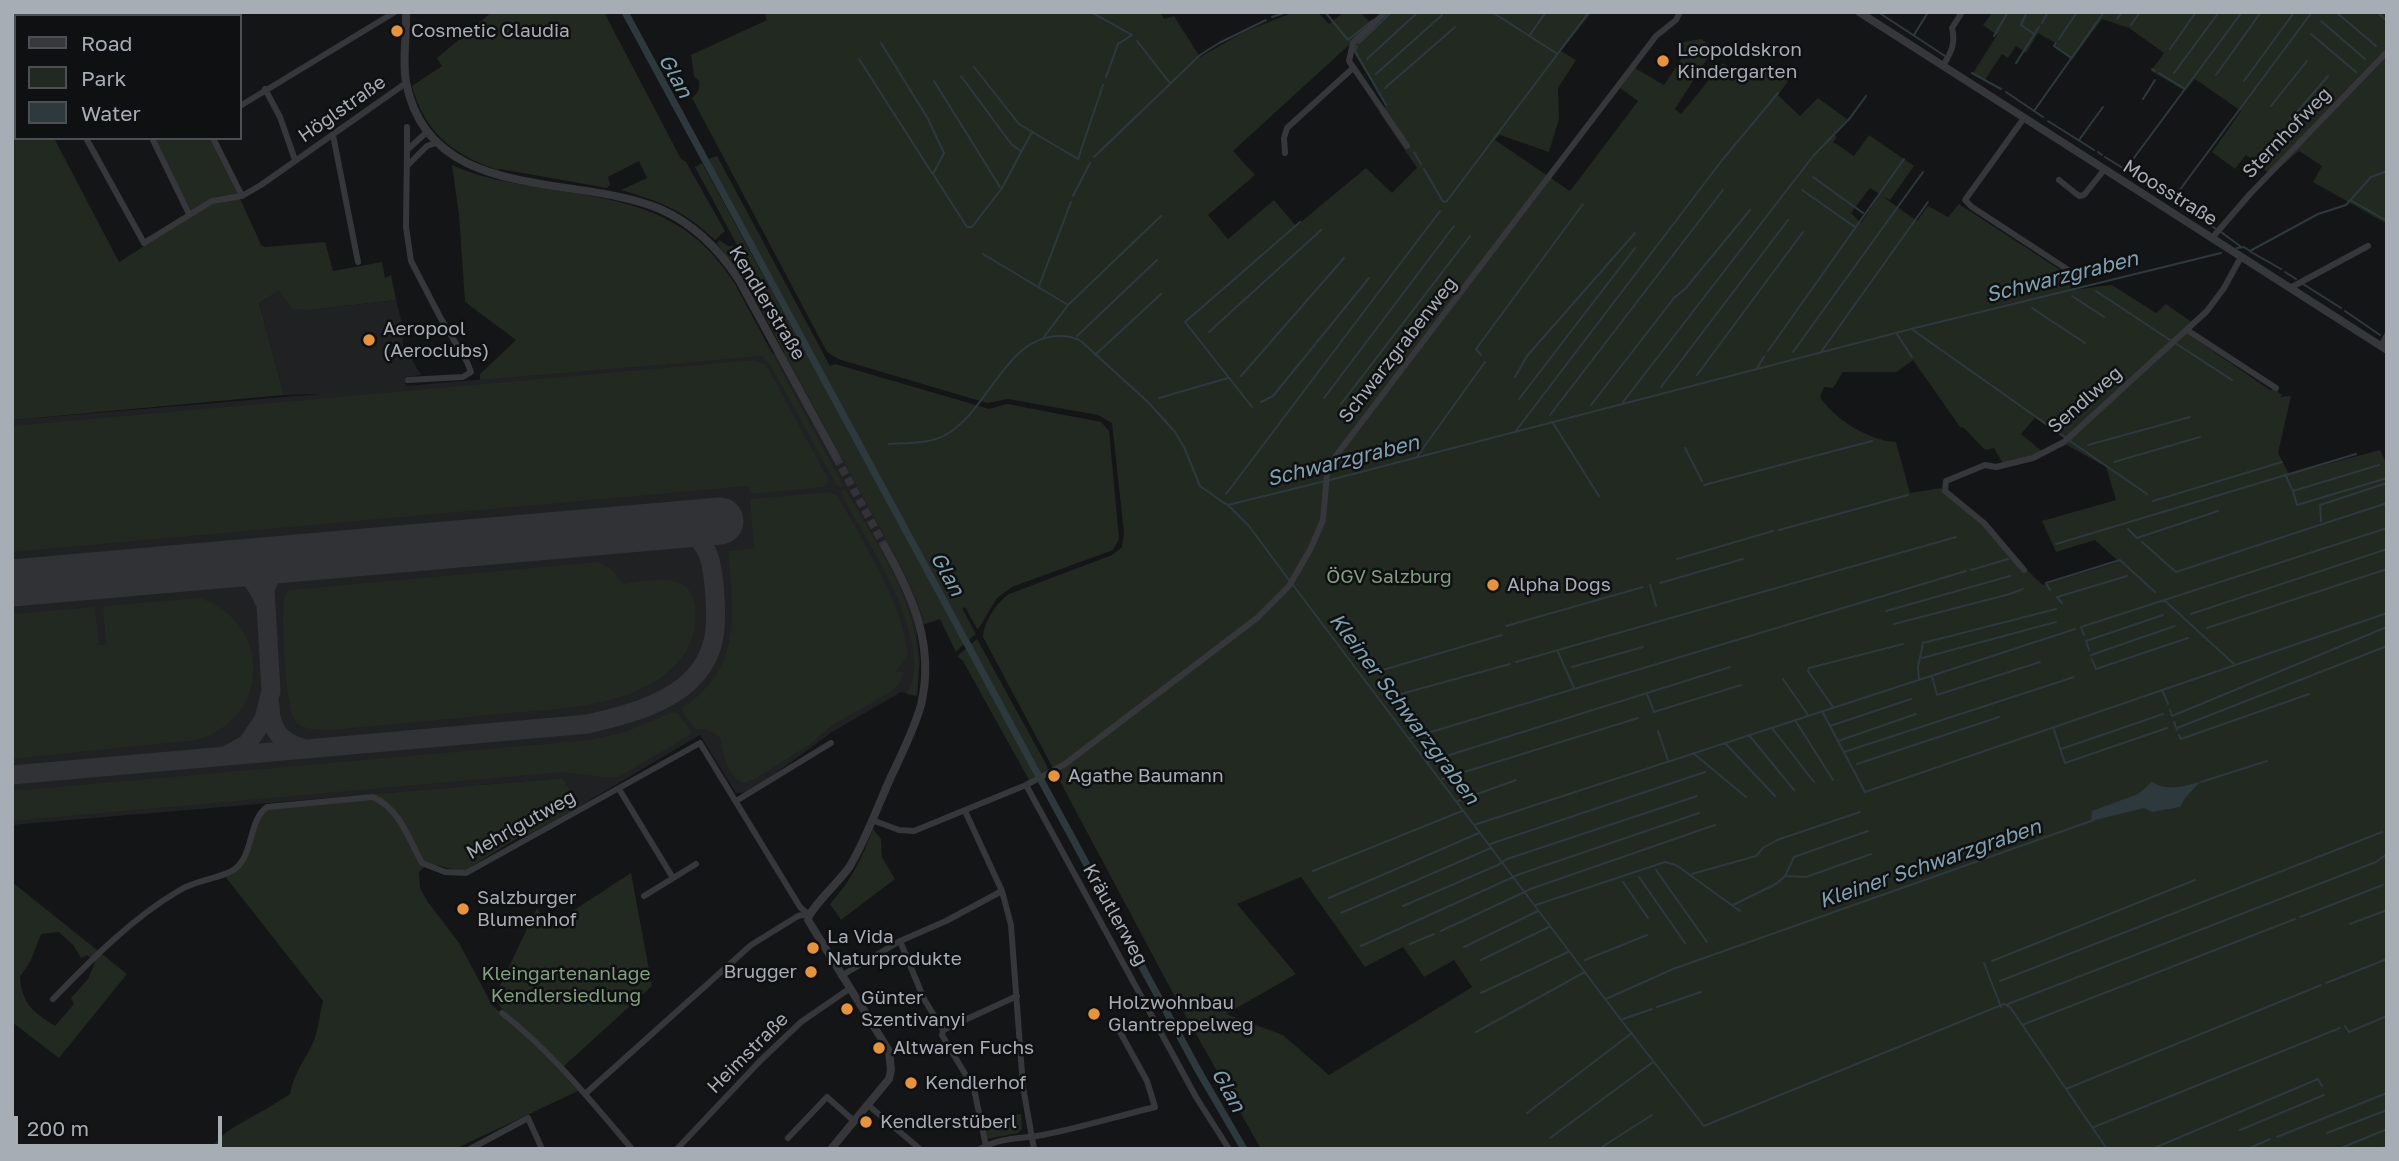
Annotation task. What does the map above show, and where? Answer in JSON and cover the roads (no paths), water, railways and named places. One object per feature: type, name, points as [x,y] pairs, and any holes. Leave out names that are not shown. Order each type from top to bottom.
[{"type":"street","points":[[242,105],[395,12]]},
{"type":"street","name":"Kendlerstraße","points":[[406,12],[406,83],[417,115],[438,142],[470,165],[502,177],[620,197],[659,208],[690,225],[710,243],[739,280],[836,457]]},
{"type":"street","points":[[1386,12],[1353,43],[1349,55],[1353,68],[1407,146]]},
{"type":"street","name":"Schwarzgrabenweg","points":[[1028,784],[1065,764],[1189,668],[1242,631],[1289,586],[1306,558],[1323,520],[1328,468],[1335,457],[1656,36],[1675,20],[1680,12]]},
{"type":"street","name":"Moosstraße","points":[[1859,12],[2384,348],[2387,335]]},
{"type":"street","points":[[1943,66],[1952,51],[1955,38],[1952,28],[1962,12]]},
{"type":"street","name":"Sternhofweg","points":[[2212,238],[2250,194],[2387,52]]},
{"type":"street","points":[[1285,153],[1284,138],[1287,128],[1353,68]]},
{"type":"street","name":"Höglstraße","points":[[87,140],[144,243],[212,201],[242,196],[406,83]]},
{"type":"street","name":"Höglstraße","points":[[265,89],[280,117],[295,160]]},
{"type":"street","points":[[2024,118],[1965,200],[2078,277]]},
{"type":"street","points":[[407,127],[406,227],[411,261],[471,372],[463,377],[408,380]]},
{"type":"street","points":[[407,150],[428,131]]},
{"type":"street","points":[[333,135],[358,262]]},
{"type":"street","points":[[153,140],[189,214]]},
{"type":"street","points":[[214,140],[242,196]]},
{"type":"street","points":[[408,165],[427,146],[438,142]]},
{"type":"street","points":[[2059,180],[2079,196],[2084,195],[2104,170]]},
{"type":"street","points":[[2290,288],[2368,246]]},
{"type":"street","name":"Sendlweg","points":[[2024,570],[1984,523],[1945,491],[1946,481],[1985,465],[1996,467],[2033,458],[2064,442],[2207,311],[2224,288],[2241,257]]},
{"type":"street","points":[[2187,330],[2276,388]]},
{"type":"street","points":[[584,1094],[751,946],[798,916],[808,914],[842,878],[872,820],[915,722],[921,705],[925,675],[924,642],[916,609],[886,547]]},
{"type":"street","name":"Mehrlgutweg","points":[[52,999],[137,920],[161,902],[195,882],[235,869],[243,858],[258,818],[267,807],[373,797],[401,821],[422,863],[445,872],[460,874],[471,871],[700,743],[736,801]]},
{"type":"street","points":[[831,743],[736,801],[800,906],[808,914],[809,923],[889,1051],[889,1079],[831,1149]]},
{"type":"street","points":[[872,820],[899,830],[914,831],[1028,784]]},
{"type":"street","name":"Kräutlerweg","points":[[1028,784],[1196,1097],[1229,1149]]},
{"type":"street","points":[[619,789],[673,878]]},
{"type":"street","points":[[965,811],[1002,891],[1011,925],[1023,1084],[1034,1149]]},
{"type":"street","points":[[644,896],[696,864]]},
{"type":"street","points":[[841,976],[900,941],[946,921],[1002,891]]},
{"type":"street","points":[[900,941],[924,999],[974,1089],[983,1147],[1155,1107],[1147,1081],[1120,1032]]},
{"type":"street","name":"Heimstraße","points":[[677,1149],[793,1030],[849,989]]},
{"type":"street","points":[[943,1030],[1017,996]]},
{"type":"street","points":[[502,1013],[526,1031],[632,1149]]},
{"type":"street","points":[[788,1138],[827,1097],[854,1121]]},
{"type":"street","points":[[868,1105],[920,1149]]},
{"type":"street","points":[[470,1149],[528,1118],[542,1149]]},
{"type":"water","points":[[621,12],[629,12],[1201,1068],[1248,1149],[1240,1149],[1195,1072]]},
{"type":"water","points":[[2152,782],[2170,787],[2200,782],[2180,807],[2152,812],[2144,808],[2091,821],[2092,811],[2138,794]]},
{"type":"waterway","points":[[1091,12],[1132,35],[1118,44],[1106,77]]},
{"type":"waterway","points":[[1272,17],[1287,12]]},
{"type":"waterway","points":[[1325,12],[1348,40],[1373,20]]},
{"type":"waterway","points":[[1359,43],[1392,12]]},
{"type":"waterway","points":[[1367,59],[1418,12]]},
{"type":"waterway","points":[[1492,12],[1556,53]]},
{"type":"waterway","points":[[1529,36],[1546,12]]},
{"type":"waterway","points":[[1424,169],[1442,200],[1447,201],[1589,12]]},
{"type":"waterway","points":[[1878,12],[1945,56]]},
{"type":"waterway","points":[[1914,35],[1928,12]]},
{"type":"waterway","points":[[1994,36],[2008,12]]},
{"type":"waterway","points":[[2027,12],[2021,25],[2034,34]]},
{"type":"waterway","points":[[2042,23],[2048,12]]},
{"type":"waterway","points":[[2059,39],[2077,12]]},
{"type":"waterway","points":[[2034,111],[2104,12]]},
{"type":"waterway","points":[[2117,19],[2122,12]]},
{"type":"waterway","points":[[2131,25],[2140,12]]},
{"type":"waterway","points":[[2170,49],[2196,12]]},
{"type":"waterway","points":[[2174,73],[2219,12]]},
{"type":"waterway","points":[[2125,170],[2242,12]]},
{"type":"waterway","points":[[2216,75],[2261,12]]},
{"type":"waterway","points":[[2173,199],[2312,12]]},
{"type":"waterway","points":[[2336,12],[2376,46]]},
{"type":"waterway","points":[[2377,12],[2386,20]]},
{"type":"waterway","points":[[2244,81],[2293,14]]},
{"type":"waterway","points":[[1376,74],[1442,15]]},
{"type":"waterway","points":[[1094,157],[1200,55],[1266,20]]},
{"type":"waterway","points":[[2321,21],[2365,59]]},
{"type":"waterway","points":[[1385,88],[1455,27]]},
{"type":"waterway","points":[[2016,63],[2039,27]]},
{"type":"waterway","points":[[2311,34],[2356,72]]},
{"type":"waterway","points":[[1137,41],[1170,83]]},
{"type":"waterway","points":[[881,43],[927,117],[944,153],[933,174],[967,227],[972,227],[1002,188],[1032,132]]},
{"type":"waterway","points":[[2056,43],[2054,46],[2070,57]]},
{"type":"waterway","points":[[1357,46],[1355,51],[1386,105]]},
{"type":"waterway","points":[[859,59],[932,173]]},
{"type":"waterway","points":[[2271,106],[2307,61]]},
{"type":"waterway","points":[[974,67],[1019,124],[1078,159],[1103,85]]},
{"type":"waterway","points":[[1972,73],[2001,89]]},
{"type":"waterway","points":[[2159,73],[2185,89]]},
{"type":"waterway","points":[[961,76],[1012,145],[1021,151]]},
{"type":"waterway","points":[[2291,119],[2328,76]]},
{"type":"waterway","points":[[2143,99],[2155,80]]},
{"type":"waterway","points":[[934,81],[1000,187]]},
{"type":"waterway","points":[[2006,92],[2043,117]]},
{"type":"waterway","points":[[1515,432],[1723,159],[1778,93]]},
{"type":"waterway","points":[[1623,402],[1814,155],[1850,118],[1866,96]]},
{"type":"waterway","points":[[2079,140],[2103,107]]},
{"type":"waterway","points":[[2048,121],[2094,150]]},
{"type":"waterway","points":[[1414,152],[1421,164]]},
{"type":"waterway","points":[[2098,152],[2102,155]]},
{"type":"waterway","points":[[2105,157],[2147,183]]},
{"type":"waterway","points":[[1768,351],[1904,159]]},
{"type":"waterway","points":[[1073,196],[1090,163]]},
{"type":"waterway","name":"Schwarzgraben","points":[[2237,248],[2244,247],[2250,251],[2318,214],[2346,205],[2371,177],[2387,171]]},
{"type":"waterway","points":[[1793,352],[1923,172]]},
{"type":"waterway","points":[[1813,177],[1863,213]]},
{"type":"waterway","points":[[2151,186],[2174,200]]},
{"type":"waterway","points":[[1550,415],[1723,190]]},
{"type":"waterway","points":[[1802,190],[1855,227]]},
{"type":"waterway","points":[[2352,201],[2387,221]]},
{"type":"waterway","points":[[1039,286],[1071,202]]},
{"type":"waterway","points":[[1821,352],[1928,202]]},
{"type":"waterway","points":[[1481,355],[1476,349],[1583,204]]},
{"type":"waterway","points":[[1591,405],[1674,298],[1686,288],[1750,210]]},
{"type":"waterway","points":[[2189,210],[2216,229]]},
{"type":"waterway","points":[[1226,494],[1440,211]]},
{"type":"waterway","points":[[1044,337],[1068,305],[1161,216]]},
{"type":"waterway","points":[[1661,387],[1788,220]]},
{"type":"waterway","points":[[1252,407],[1185,322],[1300,222]]},
{"type":"waterway","points":[[1324,398],[1454,226]]},
{"type":"waterway","points":[[1209,332],[1321,230]]},
{"type":"waterway","points":[[1697,375],[1803,232]]},
{"type":"waterway","points":[[2221,232],[2240,246]]},
{"type":"waterway","points":[[1515,377],[1527,356],[1635,233]]},
{"type":"waterway","points":[[1341,404],[1470,236]]},
{"type":"waterway","points":[[1519,399],[1635,248]]},
{"type":"waterway","points":[[2251,252],[2281,269]]},
{"type":"waterway","name":"Schwarzgraben","points":[[1330,480],[1911,329],[2221,253]]},
{"type":"waterway","points":[[983,254],[1068,305]]},
{"type":"waterway","points":[[1241,376],[1344,258]]},
{"type":"waterway","points":[[1077,336],[1157,260]]},
{"type":"waterway","points":[[2285,272],[2296,279]]},
{"type":"waterway","points":[[1261,402],[1273,396],[1369,278]]},
{"type":"waterway","points":[[2303,284],[2341,308]]},
{"type":"waterway","points":[[2096,291],[2170,340]]},
{"type":"waterway","points":[[1095,355],[1161,294]]},
{"type":"waterway","points":[[2072,296],[2104,317]]},
{"type":"waterway","points":[[2032,308],[2085,343]]},
{"type":"waterway","points":[[2345,311],[2380,335]]},
{"type":"waterway","name":"Schwarzgraben","points":[[1913,330],[2066,438]]},
{"type":"waterway","points":[[1897,334],[1912,357]]},
{"type":"waterway","name":"Schwarzgraben","points":[[889,444],[927,441],[947,434],[962,423],[1012,360],[1026,347],[1043,339],[1062,336],[1082,342],[1149,403],[1175,432],[1200,486],[1224,503],[1228,505],[1325,481]]},
{"type":"waterway","points":[[2175,343],[2232,380]]},
{"type":"waterway","points":[[1757,368],[1764,357]]},
{"type":"waterway","points":[[1416,458],[1485,362]]},
{"type":"waterway","points":[[1159,398],[1228,378]]},
{"type":"waterway","points":[[2088,445],[2190,417]]},
{"type":"waterway","points":[[1553,423],[1599,496]]},
{"type":"waterway","points":[[2114,462],[2200,437]]},
{"type":"waterway","points":[[1704,485],[1872,441]]},
{"type":"waterway","name":"Schwarzgraben","points":[[2070,441],[2147,494]]},
{"type":"waterway","points":[[1685,448],[1702,481]]},
{"type":"waterway","points":[[2056,544],[2356,454]]},
{"type":"waterway","points":[[2153,501],[2282,462]]},
{"type":"waterway","points":[[2285,474],[2293,491],[2379,465]]},
{"type":"waterway","points":[[2293,491],[2297,505],[2387,478]]},
{"type":"waterway","points":[[2321,521],[2320,505],[2387,483]]},
{"type":"waterway","points":[[1779,530],[1908,495]]},
{"type":"waterway","points":[[2142,542],[2176,572],[2387,503]]},
{"type":"waterway","name":"Kleiner Schwarzgraben","points":[[1229,506],[1249,526],[1289,580]]},
{"type":"waterway","points":[[2128,529],[2137,538],[2218,511]]},
{"type":"waterway","points":[[2084,635],[2081,627],[2387,528]]},
{"type":"waterway","points":[[1677,559],[1773,531]]},
{"type":"waterway","points":[[1516,662],[1956,537]]},
{"type":"waterway","points":[[2191,614],[2387,549]]},
{"type":"waterway","points":[[1660,583],[1743,559]]},
{"type":"waterway","points":[[1971,570],[2008,559]]},
{"type":"waterway","points":[[2050,590],[2046,583],[2120,560],[2155,592]]},
{"type":"waterway","points":[[2207,628],[2387,569]]},
{"type":"waterway","points":[[1411,738],[1966,571]]},
{"type":"waterway","points":[[1886,611],[2010,576]]},
{"type":"waterway","points":[[2062,603],[2057,597],[2127,576]]},
{"type":"waterway","name":"Kleiner Schwarzgraben","points":[[1293,585],[1704,1126],[2004,1004],[2010,1007],[2107,1149]]},
{"type":"waterway","points":[[1650,585],[1656,606]]},
{"type":"waterway","points":[[1506,626],[1643,587]]},
{"type":"waterway","points":[[1894,624],[2023,589]]},
{"type":"waterway","points":[[2164,600],[2234,664]]},
{"type":"waterway","points":[[1919,679],[1918,667],[1923,643],[2056,609]]},
{"type":"waterway","points":[[1822,711],[1865,792],[2387,613]]},
{"type":"waterway","points":[[2089,650],[2086,641],[2163,615]]},
{"type":"waterway","points":[[1922,658],[2056,622]]},
{"type":"waterway","points":[[2091,655],[2175,626]]},
{"type":"waterway","points":[[2170,710],[2172,716],[2387,627]]},
{"type":"waterway","points":[[1474,825],[2075,629]]},
{"type":"waterway","points":[[1369,674],[1502,635]]},
{"type":"waterway","points":[[2092,659],[2096,669],[2188,638]]},
{"type":"waterway","points":[[1833,707],[1808,671],[1809,668],[1903,644]]},
{"type":"waterway","points":[[2177,728],[2387,646]]},
{"type":"waterway","points":[[1572,667],[1643,647]]},
{"type":"waterway","points":[[1558,652],[1574,688]]},
{"type":"waterway","points":[[1932,676],[1937,695],[2040,662]]},
{"type":"waterway","points":[[1390,697],[1510,664]]},
{"type":"waterway","points":[[1427,762],[1730,667]]},
{"type":"waterway","points":[[1844,752],[2074,677]]},
{"type":"waterway","points":[[1783,679],[1808,715]]},
{"type":"waterway","points":[[1647,694],[1654,712],[1741,685]]},
{"type":"waterway","points":[[2163,692],[2168,704]]},
{"type":"waterway","points":[[2179,735],[2181,739],[2309,694]]},
{"type":"waterway","points":[[1830,726],[1911,699]]},
{"type":"waterway","points":[[1838,741],[1916,714]]},
{"type":"waterway","points":[[2061,749],[2163,714]]},
{"type":"waterway","points":[[1857,764],[1999,717]]},
{"type":"waterway","points":[[1442,779],[1638,718]]},
{"type":"waterway","points":[[1795,720],[1833,780]]},
{"type":"waterway","points":[[2174,722],[2177,730]]},
{"type":"waterway","points":[[2053,727],[2065,763],[2167,728]]},
{"type":"waterway","points":[[1772,728],[1814,782]]},
{"type":"waterway","points":[[1658,731],[1668,760]]},
{"type":"waterway","points":[[1749,735],[1794,790]]},
{"type":"waterway","points":[[1725,743],[1775,796]]},
{"type":"waterway","points":[[1693,753],[1746,797]]},
{"type":"waterway","name":"Kleiner Schwarzgraben","points":[[2201,782],[2267,761]]},
{"type":"waterway","points":[[1490,844],[1705,772]]},
{"type":"waterway","points":[[1458,801],[1516,780]]},
{"type":"waterway","points":[[1403,906],[1507,859],[1697,796]]},
{"type":"waterway","points":[[1313,871],[1462,811]]},
{"type":"waterway","points":[[1692,874],[1756,856],[1763,848],[1777,840],[1860,812]]},
{"type":"waterway","points":[[1361,946],[1520,874],[1699,813]]},
{"type":"waterway","name":"Kleiner Schwarzgraben","points":[[1606,999],[1673,969],[2094,820]]},
{"type":"waterway","points":[[1441,931],[1533,888],[1715,825]]},
{"type":"waterway","points":[[1733,905],[1776,884],[1785,876],[1794,857],[1868,831]]},
{"type":"waterway","points":[[2000,981],[2382,832]]},
{"type":"waterway","points":[[1329,898],[1479,833]]},
{"type":"waterway","points":[[1341,913],[1491,848]]},
{"type":"waterway","points":[[1785,876],[1806,877],[1871,854]]},
{"type":"waterway","points":[[2008,1004],[2376,862],[2387,854]]},
{"type":"waterway","points":[[1536,905],[1665,862],[1676,865],[1740,911]]},
{"type":"waterway","points":[[1656,870],[1707,942]]},
{"type":"waterway","points":[[1639,877],[1685,943]]},
{"type":"waterway","points":[[1992,961],[2195,880]]},
{"type":"waterway","points":[[1623,882],[1648,918]]},
{"type":"waterway","points":[[2300,917],[2383,885]]},
{"type":"waterway","points":[[2350,924],[2387,910]]},
{"type":"waterway","points":[[1464,947],[1538,911]]},
{"type":"waterway","points":[[2022,1025],[2295,919]]},
{"type":"waterway","points":[[1481,960],[1549,927]]},
{"type":"waterway","points":[[1410,944],[1434,934]]},
{"type":"waterway","points":[[1585,960],[1647,935]]},
{"type":"waterway","points":[[1481,993],[1568,952]]},
{"type":"waterway","points":[[2326,983],[2387,959]]},
{"type":"waterway","points":[[1984,963],[2001,1007]]},
{"type":"waterway","points":[[1476,1032],[1585,972]]},
{"type":"waterway","points":[[2066,1089],[2321,985]]},
{"type":"waterway","points":[[1657,1007],[1701,992]]},
{"type":"waterway","points":[[1623,1019],[1652,1009]]},
{"type":"waterway","points":[[2345,1026],[2349,1032],[2387,1016]]},
{"type":"waterway","points":[[2094,1127],[2340,1028]]},
{"type":"waterway","points":[[1527,1113],[1632,1033]]},
{"type":"waterway","points":[[1550,1138],[1653,1062]]},
{"type":"waterway","points":[[2152,1149],[2318,1079],[2322,1086]]},
{"type":"waterway","points":[[2277,1137],[2387,1093]]},
{"type":"waterway","points":[[2240,1130],[2324,1095]]},
{"type":"waterway","points":[[2327,1133],[2387,1110]]},
{"type":"waterway","points":[[1599,1149],[1652,1115]]},
{"type":"waterway","points":[[2339,1149],[2387,1129]]},
{"type":"waterway","points":[[2248,1149],[2270,1139]]},
{"type":"waterway","points":[[2380,1149],[2387,1146]]},
{"type":"tunnel","points":[[836,457],[885,547]]},
{"type":"place","name":"Cosmetic Claudia","points":[[397,31]]},
{"type":"place","name":"Leopoldskron Kindergarten","points":[[1663,61]]},
{"type":"place","name":"Aeropool (Aeroclubs)","points":[[369,340]]},
{"type":"place","name":"Alpha Dogs","points":[[1493,585]]},
{"type":"place","name":"Agathe Baumann","points":[[1054,776]]},
{"type":"place","name":"Salzburger Blumenhof","points":[[463,909]]},
{"type":"place","name":"La Vida Naturprodukte","points":[[813,948]]},
{"type":"place","name":"Brugger","points":[[811,972]]},
{"type":"place","name":"Günter Szentivanyi","points":[[847,1009]]},
{"type":"place","name":"Holzwohnbau Glantreppelweg","points":[[1094,1014]]},
{"type":"place","name":"Altwaren Fuchs","points":[[879,1048]]},
{"type":"place","name":"Kendlerhof","points":[[911,1083]]},
{"type":"place","name":"Kendlerstüberl","points":[[866,1122]]},
{"type":"water label","name":"Glan","points":[[675,76]]},
{"type":"water label","name":"Glan","points":[[947,574]]},
{"type":"water label","name":"Glan","points":[[1228,1090]]},
{"type":"park label","name":"ÖGV Salzburg","points":[[1389,577]]},
{"type":"park label","name":"Kleingartenanlage Kendlersiedlung","points":[[566,985]]}]
